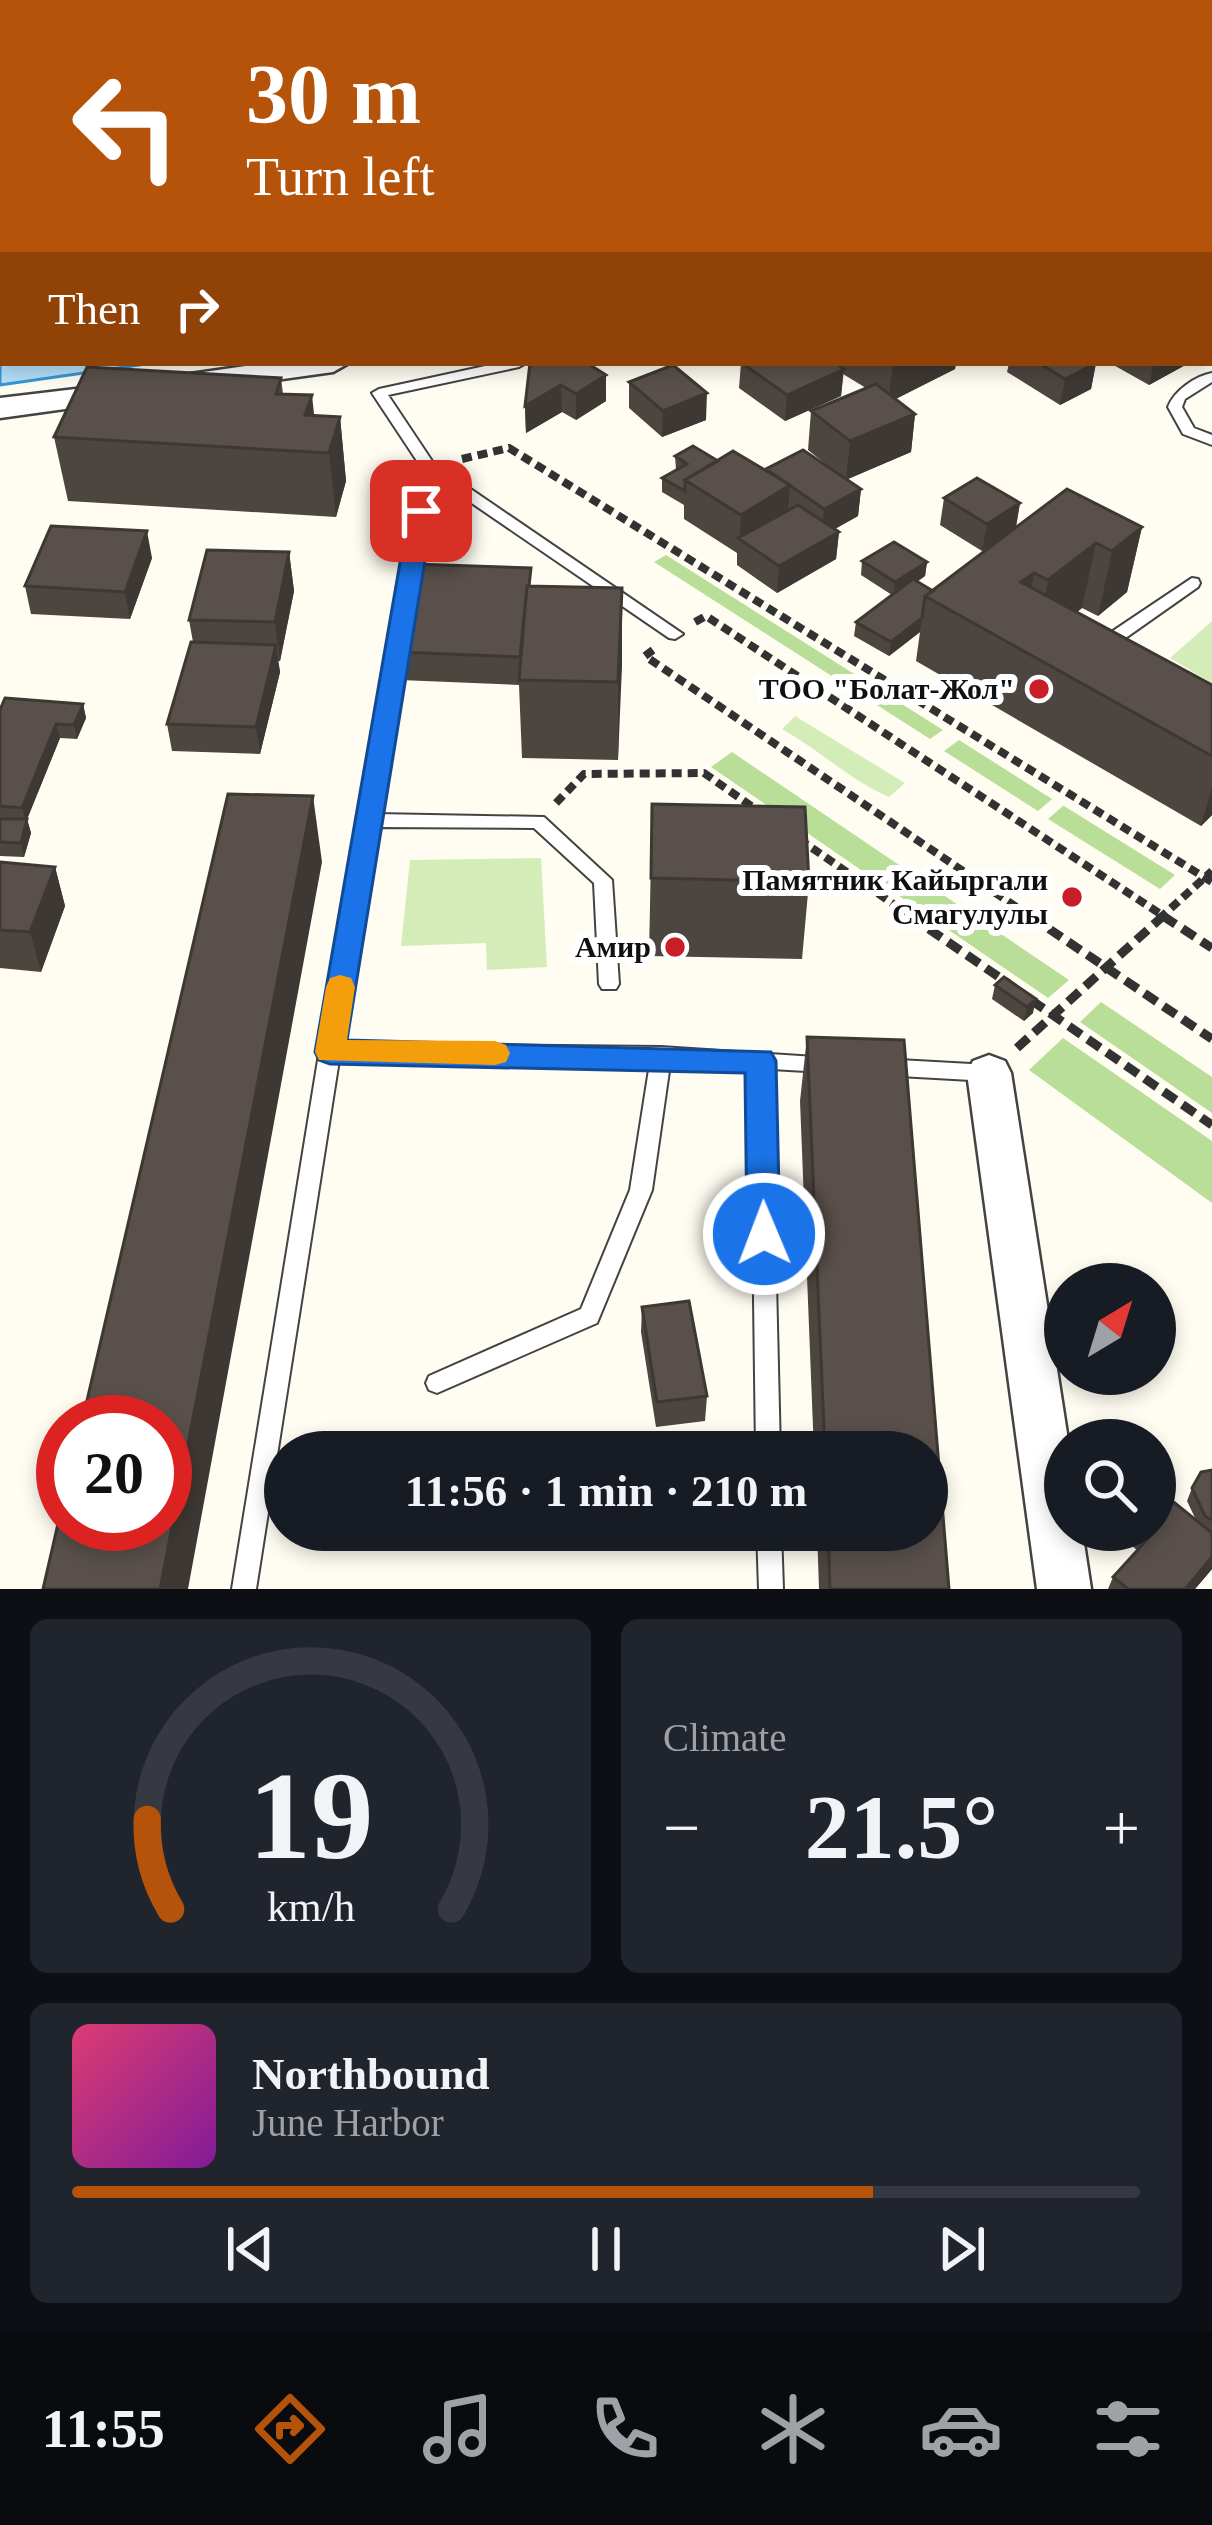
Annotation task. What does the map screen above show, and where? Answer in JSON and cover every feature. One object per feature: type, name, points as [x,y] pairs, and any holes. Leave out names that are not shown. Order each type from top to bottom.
[{"type":"street","points":[[0,408],[311,366]]},
{"type":"street","points":[[989,1073],[1064,1589]]},
{"type":"lane","points":[[505,366],[379,393],[429,466],[675,634]]},
{"type":"lane","points":[[1210,377],[1179,397],[1175,407],[1188,431],[1212,440]]},
{"type":"lane","points":[[244,1589],[366,820],[429,466]]},
{"type":"lane","points":[[1103,670],[1085,659],[1192,583]]},
{"type":"lane","points":[[366,820],[538,822],[603,880],[609,984]]},
{"type":"lane","points":[[330,1052],[661,1055],[989,1073]]},
{"type":"lane","points":[[437,1383],[589,1316],[641,1190],[661,1055]]},
{"type":"lane","points":[[760,1061],[768,1431]]},
{"type":"lane","points":[[770,1551],[770,1589]]},
{"type":"path","points":[[429,466],[509,448],[1210,877],[989,1073]]},
{"type":"path","points":[[1212,948],[706,616],[645,656],[1212,1039]]},
{"type":"path","points":[[538,822],[584,774],[704,773],[762,814]]},
{"type":"path","points":[[782,827],[1212,1125]]},
{"type":"green space","points":[[666,555],[943,730],[930,739],[654,562]]},
{"type":"green space","points":[[1212,621],[1212,683],[1170,658]]},
{"type":"green space","points":[[795,716],[905,783],[889,797],[860,782],[782,729]]},
{"type":"green space","points":[[959,740],[1052,799],[1038,811],[944,751]]},
{"type":"green space","points":[[732,752],[1069,980],[1048,998],[711,767]]},
{"type":"green space","points":[[1063,806],[1175,875],[1160,889],[1048,819]]},
{"type":"green space","points":[[541,858],[547,967],[487,970],[486,943],[401,946],[410,860]]},
{"type":"green space","points":[[1101,1002],[1212,1077],[1212,1113],[1080,1022]]},
{"type":"green space","points":[[1063,1038],[1212,1141],[1212,1203],[1029,1070]]},
{"type":"water","points":[[0,366],[132,366],[0,385]]},
{"type":"building","points":[[530,366],[592,366],[606,375],[576,394],[561,385],[525,406]]},
{"type":"building","points":[[674,366],[707,393],[663,411],[629,382]]},
{"type":"building","points":[[746,366],[844,369],[787,395]]},
{"type":"building","points":[[1044,366],[1090,366],[1065,379]]},
{"type":"building","points":[[87,367],[281,378],[276,394],[312,395],[305,415],[340,417],[329,453],[54,437]]},
{"type":"building","points":[[876,384],[915,414],[850,441],[811,411]]},
{"type":"building","points":[[693,446],[718,461],[685,480],[685,491],[662,478],[687,464],[675,456]]},
{"type":"building","points":[[803,450],[861,489],[824,509],[766,469]]},
{"type":"building","points":[[733,451],[790,485],[741,515],[685,480]]},
{"type":"building","points":[[977,478],[1020,503],[987,524],[944,498]]},
{"type":"building","points":[[1067,489],[1142,527],[1112,551],[1096,543],[1048,580],[1034,573],[1021,582],[1212,685],[1212,756],[925,596]]},
{"type":"building","points":[[798,505],[839,532],[779,566],[738,538]]},
{"type":"building","points":[[51,526],[147,531],[125,592],[25,586]]},
{"type":"building","points":[[894,542],[927,562],[895,582],[862,561]]},
{"type":"building","points":[[207,550],[289,552],[275,622],[189,620]]},
{"type":"building","points":[[414,564],[531,568],[520,657],[398,652]]},
{"type":"building","points":[[913,579],[933,591],[925,596],[922,618],[891,642],[856,622]]},
{"type":"building","points":[[527,586],[622,588],[618,682],[519,680]]},
{"type":"building","points":[[191,642],[276,645],[256,727],[167,724]]},
{"type":"building","points":[[5,698],[83,704],[74,725],[56,724],[22,808],[0,806],[0,710]]},
{"type":"building","points":[[228,794],[313,796],[192,1423],[192,1395],[88,1395]]},
{"type":"building","points":[[652,804],[805,807],[809,882],[651,878]]},
{"type":"building","points":[[0,819],[27,819],[21,843],[0,842]]},
{"type":"building","points":[[0,862],[55,867],[30,932],[0,930]]},
{"type":"building","points":[[1004,977],[1036,999],[1027,1007],[995,985]]},
{"type":"building","points":[[807,1037],[904,1040],[936,1431],[824,1431]]},
{"type":"building","points":[[689,1301],[707,1396],[657,1402],[642,1307]]},
{"type":"building","points":[[1212,1470],[1212,1520],[1205,1516],[1192,1488],[1201,1472]]},
{"type":"building","points":[[1176,1504],[1212,1533],[1212,1557],[1185,1589],[1128,1589],[1113,1577],[1137,1551],[1176,1551]]},
{"type":"building","points":[[52,1551],[167,1551],[160,1589],[43,1589]]},
{"type":"building","points":[[829,1551],[946,1551],[949,1589],[830,1589]]},
{"type":"slow traffic","points":[[340,987],[330,1052],[495,1053]]},
{"type":"place","name":"ТОО \"Болат-Жол\"","points":[[1039,689]]},
{"type":"place","name":"Памятник Кайыргали Смагулулы","points":[[1072,897]]},
{"type":"place","name":"Амир","points":[[675,947]]},
{"type":"route","points":[[421,511],[330,1052],[661,1055],[760,1061],[764,1234]]}]
